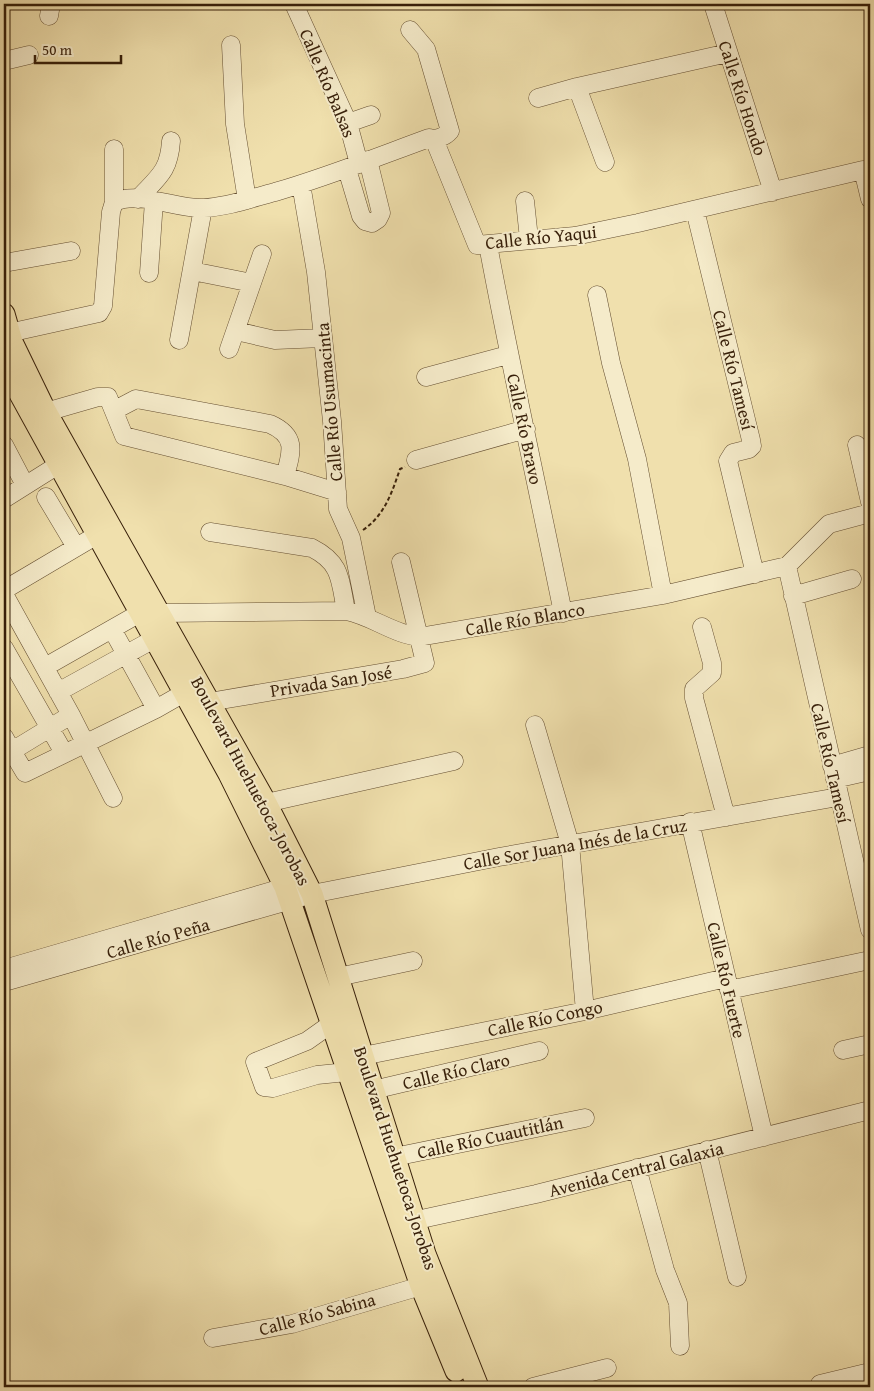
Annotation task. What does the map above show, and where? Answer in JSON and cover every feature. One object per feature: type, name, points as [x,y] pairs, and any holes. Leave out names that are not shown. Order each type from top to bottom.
[{"type":"main road","name":"Boulevard Huehuetoca-Jorobas","points":[[6,327],[46,412],[150,613],[154,639],[297,891],[338,977],[394,1157],[421,1286],[463,1387]]},
{"type":"main road","name":"Boulevard Huehuetoca-Jorobas","points":[[4,365],[97,535],[209,702],[266,804],[297,891],[331,1024],[347,1072],[407,1221],[425,1254],[478,1387]]},
{"type":"street","name":"Calle Río Balsas","points":[[294,4],[348,123],[358,165]]},
{"type":"street","name":"Calle Río Hondo","points":[[713,4],[773,192]]},
{"type":"street","points":[[114,202],[121,198],[204,208],[247,200],[358,165],[429,138],[434,139],[450,131],[426,49],[410,30]]},
{"type":"street","points":[[231,45],[235,124],[247,200]]},
{"type":"street","points":[[538,98],[577,86],[728,53]]},
{"type":"street","points":[[4,61],[29,55]]},
{"type":"street","points":[[577,86],[605,162]]},
{"type":"street","points":[[348,123],[371,114]]},
{"type":"street","name":"Calle Río Yaqui","points":[[434,139],[477,244],[488,245],[529,239],[575,236],[863,170],[870,198]]},
{"type":"street","points":[[149,273],[146,200],[170,160],[171,141]]},
{"type":"street","points":[[6,327],[100,313],[103,306],[111,212],[114,202],[114,149]]},
{"type":"street","name":"Calle Río Usumacinta","points":[[301,184],[316,272],[338,508],[351,538],[367,617]]},
{"type":"street","points":[[525,201],[529,239]]},
{"type":"street","points":[[179,340],[204,208]]},
{"type":"street","name":"Calle Río Tamesí","points":[[695,210],[752,446],[749,449],[733,453],[728,461],[755,574]]},
{"type":"street","name":"Calle Río Bravo","points":[[488,245],[508,355],[526,429],[563,613]]},
{"type":"street","points":[[4,263],[71,251]]},
{"type":"street","points":[[229,349],[262,254]]},
{"type":"street","points":[[192,271],[252,283]]},
{"type":"street","points":[[597,295],[612,363],[637,459],[663,595]]},
{"type":"street","points":[[236,331],[275,340],[323,338]]},
{"type":"street","points":[[426,377],[508,355]]},
{"type":"street","points":[[46,412],[98,397],[108,396],[124,436],[285,476],[337,492]]},
{"type":"street","points":[[115,410],[136,398],[270,424],[283,430],[288,437],[292,452],[285,476]]},
{"type":"street","points":[[416,460],[526,429]]},
{"type":"street","points":[[4,445],[25,485]]},
{"type":"street","points":[[858,445],[870,502]]},
{"type":"street","points":[[4,500],[58,465]]},
{"type":"street","points":[[46,497],[76,547]]},
{"type":"street","points":[[787,566],[829,524],[870,513]]},
{"type":"street","points":[[210,532],[312,548],[327,555],[339,573],[346,611]]},
{"type":"street","points":[[97,535],[4,592],[10,622],[32,644],[113,798]]},
{"type":"street","points":[[401,562],[419,637]]},
{"type":"street","name":"Calle Río Tamesí","points":[[787,566],[838,797],[870,930]]},
{"type":"street","name":"Calle Río Blanco","points":[[150,613],[346,611],[367,617],[409,636],[419,637],[663,595],[787,566]]},
{"type":"street","points":[[794,596],[852,579]]},
{"type":"street","points":[[45,667],[112,629],[150,613]]},
{"type":"street","points":[[702,627],[712,663],[712,673],[694,689],[694,698],[726,817]]},
{"type":"street","points":[[112,629],[156,708]]},
{"type":"street","name":"Privada San José","points":[[209,702],[419,666],[425,663],[419,637]]},
{"type":"street","points":[[58,692],[154,639]]},
{"type":"street","points":[[32,644],[6,655],[64,753]]},
{"type":"street","points":[[71,715],[50,728],[8,744],[25,773],[184,693]]},
{"type":"street","points":[[535,725],[570,844],[585,1011]]},
{"type":"street","points":[[833,773],[870,755]]},
{"type":"street","points":[[266,804],[454,761]]},
{"type":"street","points":[[833,773],[870,771]]},
{"type":"street","name":"Calle Sor Juana Inés de la Cruz","points":[[297,891],[838,797]]},
{"type":"street","name":"Calle Río Fuerte","points":[[690,822],[764,1137]]},
{"type":"street","name":"Calle Río Peña","points":[[4,969],[297,891]]},
{"type":"street","name":"Calle Río Peña","points":[[4,982],[297,891]]},
{"type":"street","name":"Calle Río Congo","points":[[363,1056],[585,1011],[870,960]]},
{"type":"street","points":[[338,977],[413,961]]},
{"type":"street","points":[[331,1024],[307,1041],[256,1062],[258,1071],[264,1088],[273,1088],[317,1075],[347,1072]]},
{"type":"street","points":[[843,1050],[870,1044]]},
{"type":"street","name":"Calle Río Claro","points":[[373,1090],[539,1051]]},
{"type":"street","name":"Avenida Central Galaxia","points":[[407,1221],[536,1194],[870,1110]]},
{"type":"street","name":"Calle Río Cuautitlán","points":[[394,1157],[585,1118]]},
{"type":"street","points":[[706,1150],[737,1277]]},
{"type":"street","points":[[637,1168],[665,1270],[678,1303],[680,1346]]},
{"type":"street","name":"Calle Río Sabina","points":[[213,1338],[292,1324],[421,1286]]},
{"type":"street","points":[[533,1387],[607,1368]]},
{"type":"street","points":[[820,1384],[870,1372]]},
{"type":"path","points":[[351,538],[371,524],[388,503],[400,469],[416,460]]}]
